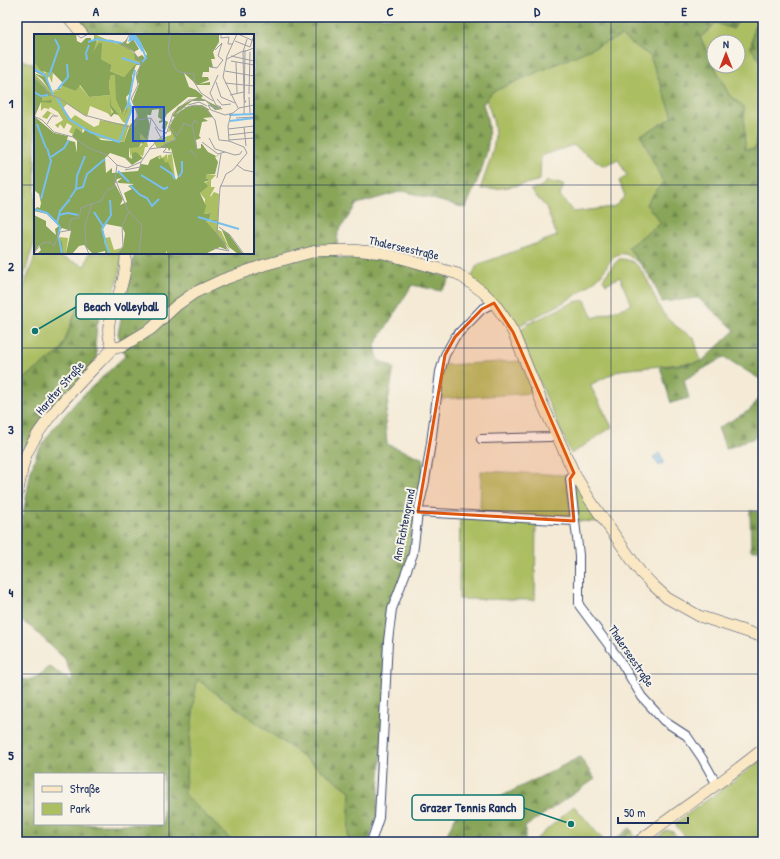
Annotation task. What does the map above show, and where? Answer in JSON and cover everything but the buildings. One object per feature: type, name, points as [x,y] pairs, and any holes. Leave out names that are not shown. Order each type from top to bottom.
[{"type":"main road","points":[[68,17],[82,34]]},
{"type":"main road","name":"Thalerseestraße","points":[[113,348],[127,344],[151,330],[177,305],[194,293],[222,280],[264,265],[316,251],[352,250],[383,253],[458,274],[475,286],[494,303],[513,332],[574,473],[612,533],[642,572],[667,598],[699,616],[763,637]]},
{"type":"main road","points":[[113,348],[109,340],[108,331],[110,319],[122,284],[126,254]]},
{"type":"main road","name":"Hardter Straße","points":[[17,495],[26,454],[39,432],[61,405],[113,348]]},
{"type":"main road","points":[[638,842],[653,829],[763,749]]},
{"type":"street","name":"Am Fichtengrund","points":[[371,842],[379,818],[388,641],[392,609],[413,554],[418,512],[425,481],[440,372],[445,355],[455,337],[482,309],[494,303]]},
{"type":"street","points":[[481,439],[550,438],[556,434]]},
{"type":"street","name":"Thalerseestraße","points":[[574,473],[570,479],[579,555],[579,605],[620,659],[642,697],[664,721],[687,736],[702,758],[716,784]]},
{"type":"street","points":[[418,512],[574,521]]},
{"type":"highlighted area","points":[[494,303],[513,332],[574,473],[570,479],[574,521],[418,512],[445,355],[455,337],[482,309]]},
{"type":"green space","points":[[77,17],[740,17],[733,29],[716,23],[700,38],[706,50],[706,74],[718,74],[729,95],[744,107],[745,149],[755,149],[763,101],[763,381],[724,357],[684,380],[689,398],[671,403],[660,367],[701,362],[735,330],[698,298],[662,302],[653,281],[628,247],[661,223],[646,204],[663,182],[641,135],[673,117],[650,56],[621,36],[492,92],[483,104],[488,122],[488,147],[482,168],[466,208],[403,191],[357,204],[338,232],[336,258],[382,259],[450,277],[441,291],[412,285],[375,345],[378,360],[394,368],[385,419],[387,444],[424,459],[418,502],[412,511],[414,525],[408,559],[393,598],[377,816],[369,842],[348,842],[350,791],[197,679],[184,794],[233,842],[17,842],[17,677],[26,680],[35,678],[50,667],[74,683],[65,659],[32,628],[17,618],[17,535],[20,532],[31,470],[37,452],[56,425],[79,399],[125,356],[118,333],[134,254],[254,254],[254,34],[90,34]]},
{"type":"green space","points":[[740,17],[763,17],[763,25],[754,26],[751,48],[763,65],[763,101],[755,150],[745,149],[743,107],[729,95],[718,74],[746,74],[746,34],[706,34],[706,49],[700,37],[716,23],[733,29]]},
{"type":"green space","points":[[763,25],[763,65],[751,48],[754,26]]},
{"type":"green space","points":[[621,35],[650,56],[673,117],[641,135],[663,182],[646,204],[661,223],[628,247],[640,264],[630,256],[619,254],[610,261],[599,277],[581,292],[518,326],[515,325],[471,279],[477,265],[557,236],[546,207],[530,190],[540,187],[548,181],[564,185],[560,195],[573,212],[614,207],[625,196],[619,181],[627,176],[618,159],[604,166],[573,145],[541,156],[540,180],[510,187],[481,189],[495,136],[493,122],[486,99],[492,92]]},
{"type":"green space","points":[[17,58],[34,65],[34,243],[17,299]]},
{"type":"green space","points":[[36,254],[61,254],[60,257],[85,266],[89,254],[121,254],[120,273],[112,298],[103,291],[81,298],[61,351],[17,384],[17,306]]},
{"type":"green space","points":[[619,259],[628,260],[636,264],[642,271],[666,317],[681,330],[694,338],[701,362],[620,370],[590,385],[612,427],[571,454],[519,334],[528,324],[574,302],[585,300],[593,318],[631,305],[620,277],[606,284],[603,279]]},
{"type":"green space","points":[[103,291],[108,295],[97,325],[95,345],[97,357],[93,367],[44,419],[17,482],[17,384],[61,351],[81,298],[92,292]]},
{"type":"green space","points":[[520,361],[534,393],[439,399],[444,365]]},
{"type":"green space","points":[[763,393],[763,442],[759,436],[726,449],[718,428],[750,410]]},
{"type":"green space","points":[[481,471],[566,475],[571,511],[569,517],[480,513]]},
{"type":"green space","points":[[573,480],[599,522],[578,521]]},
{"type":"green space","points":[[750,511],[763,512],[763,550],[751,550]]},
{"type":"green space","points":[[460,517],[536,522],[535,600],[459,599]]},
{"type":"green space","points":[[196,678],[350,791],[348,842],[233,842],[184,795]]},
{"type":"green space","points":[[580,757],[595,779],[525,827],[525,842],[443,842],[461,806],[484,805]]},
{"type":"green space","points":[[763,759],[763,842],[690,842],[676,826],[677,822]]},
{"type":"green space","points":[[574,806],[605,842],[533,842]]},
{"type":"green space","points":[[630,828],[632,831],[617,842],[611,842]]},
{"type":"green space","points":[[667,830],[673,832],[681,842],[652,842]]},
{"type":"green space","points":[[632,831],[634,838],[629,842],[617,842]]},
{"type":"water","points":[[659,453],[664,462],[659,466],[653,457]]},
{"type":"place","name":"Beach Volleyball","points":[[35,331]]},
{"type":"place","name":"Grazer Tennis Ranch","points":[[571,824]]}]
